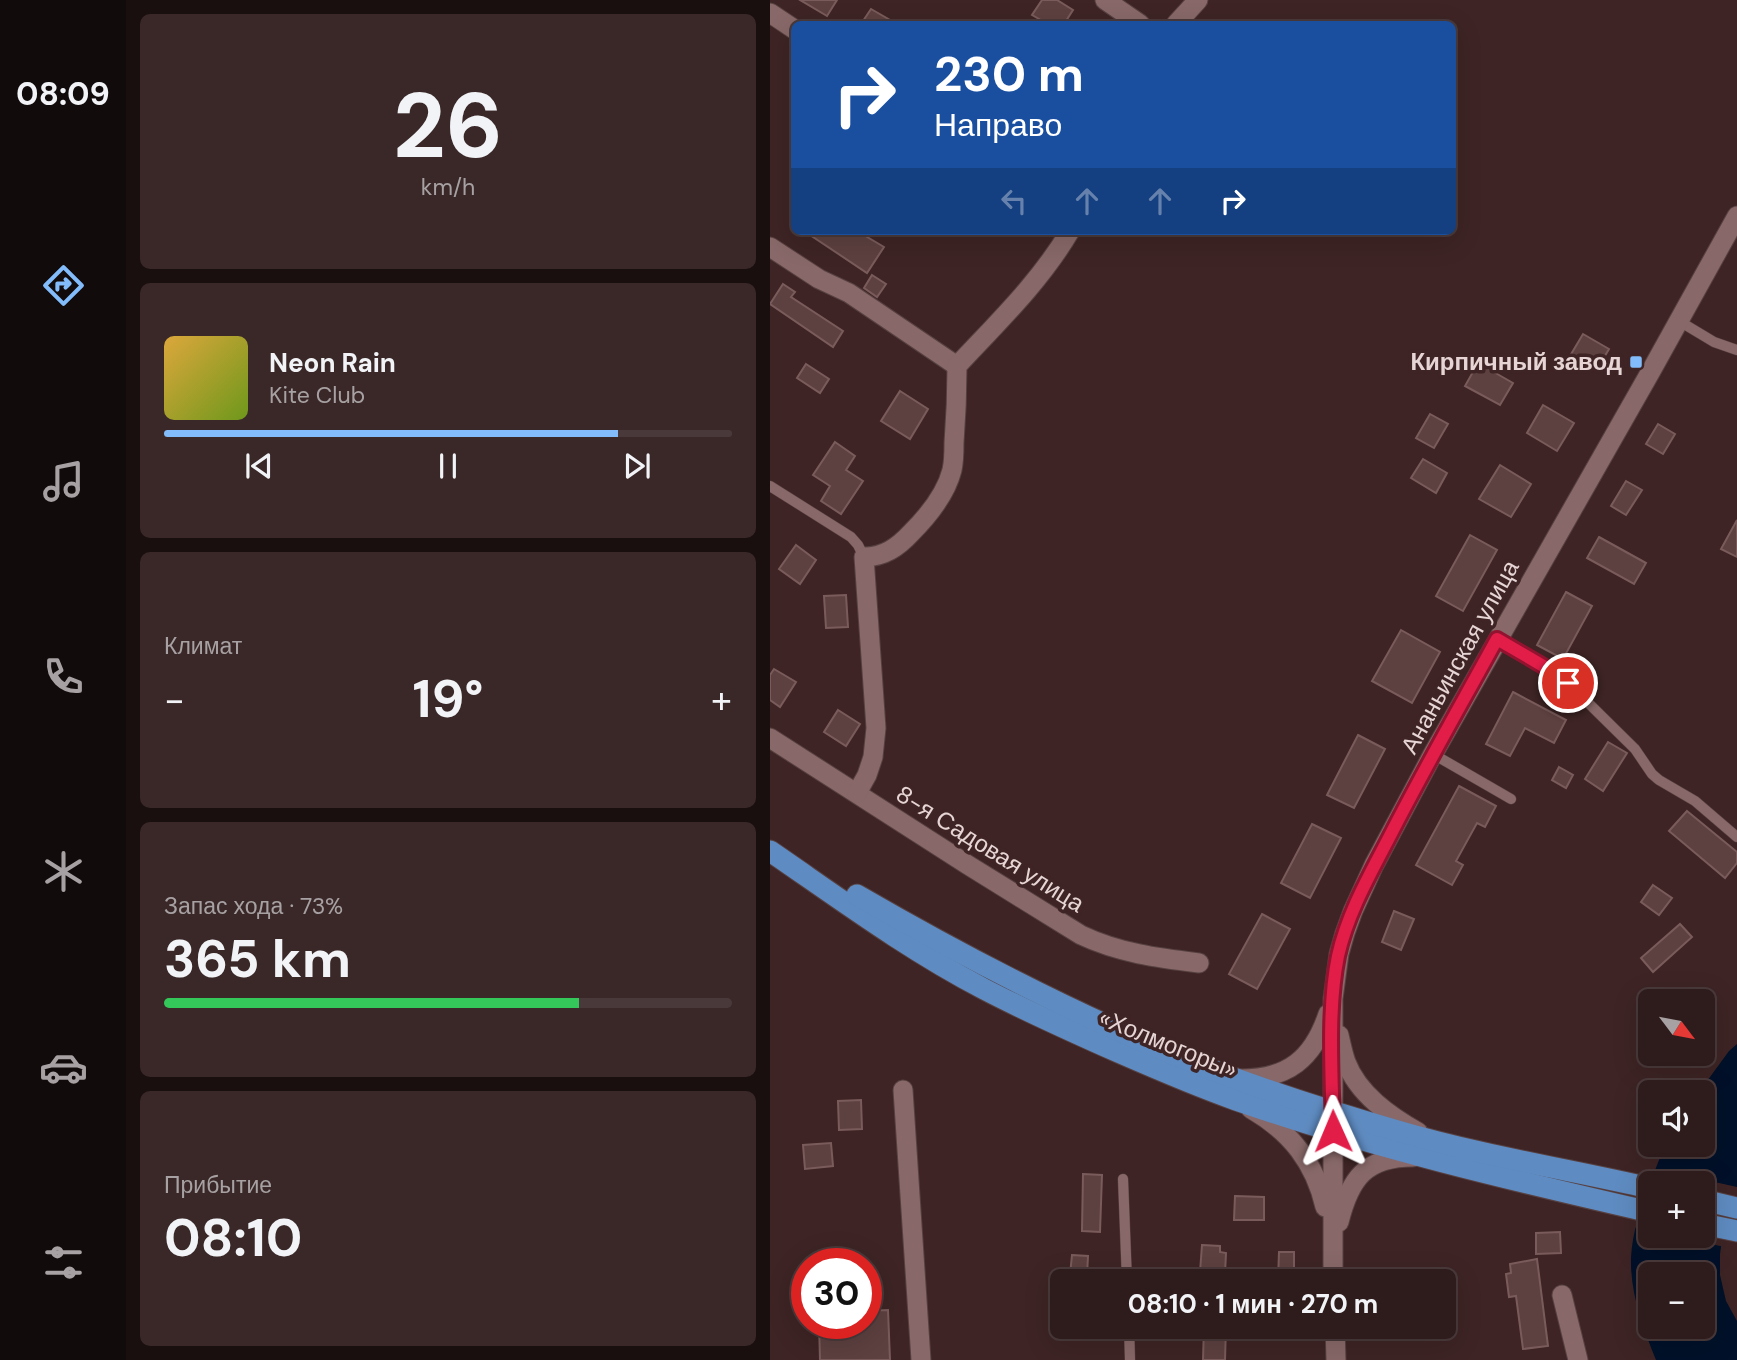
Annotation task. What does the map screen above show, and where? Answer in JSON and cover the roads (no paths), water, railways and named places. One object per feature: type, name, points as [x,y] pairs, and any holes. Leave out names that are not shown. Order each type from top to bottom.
[{"type":"highway","name":"«Холмогоры»","points":[[770,845],[946,946],[1236,1089]]},
{"type":"highway","name":"«Холмогоры»","points":[[770,851],[913,947],[981,988],[1065,1029],[1157,1069],[1236,1089],[1585,1197],[1638,1209]]},
{"type":"highway","name":"«Холмогоры»","points":[[1429,1149],[1590,1174],[1638,1185]]},
{"type":"highway","points":[[1715,1203],[1737,1208]]},
{"type":"highway","points":[[1715,1226],[1737,1231]]},
{"type":"street","points":[[1105,0],[1136,21]]},
{"type":"street","points":[[1179,21],[1198,0]]},
{"type":"street","points":[[770,13],[791,27]]},
{"type":"street","name":"Ананьинская улица","points":[[1333,1269],[1333,999],[1339,954],[1353,911],[1374,865],[1433,754],[1737,216]]},
{"type":"street","points":[[857,793],[873,757],[876,728],[864,557],[877,557],[892,550],[908,537],[926,518],[943,492],[952,471],[957,366],[1031,286],[1067,235]]},
{"type":"street","points":[[770,247],[818,279],[849,293],[957,366]]},
{"type":"street","name":"8-я Садовая улица","points":[[770,738],[968,866],[1082,935],[1121,951],[1199,964]]},
{"type":"street","points":[[1332,1250],[1321,1189],[1304,1156],[1295,1144],[1236,1089],[1254,1079],[1278,1074],[1302,1060],[1317,1041],[1333,999]]},
{"type":"street","points":[[1333,999],[1346,1063],[1360,1086],[1429,1149]]},
{"type":"street","points":[[903,1090],[920,1360]]},
{"type":"street","points":[[1332,1250],[1345,1202],[1361,1172],[1390,1158],[1429,1149]]},
{"type":"street","points":[[1562,1296],[1578,1360]]},
{"type":"street","points":[[1335,1339],[1336,1360]]},
{"type":"lane","points":[[1679,321],[1714,342],[1737,350]]},
{"type":"lane","points":[[770,486],[851,537],[864,557]]},
{"type":"lane","points":[[1497,639],[1568,683],[1625,739],[1652,774],[1695,801],[1737,837]]},
{"type":"lane","points":[[1433,754],[1511,799]]},
{"type":"lane","points":[[1123,1179],[1127,1269]]},
{"type":"lane","points":[[1129,1339],[1130,1360]]},
{"type":"water","points":[[1737,1044],[1737,1190],[1725,1219],[1720,1275],[1726,1301],[1737,1321],[1737,1360],[1656,1360],[1648,1339],[1715,1339],[1715,1262],[1638,1262],[1638,1310],[1631,1271],[1633,1239],[1638,1220],[1638,1248],[1715,1248],[1715,1171],[1655,1171],[1661,1157],[1715,1157],[1715,1080],[1708,1080]]},
{"type":"place","name":"Кирпичный завод","points":[[1636,362]]}]
